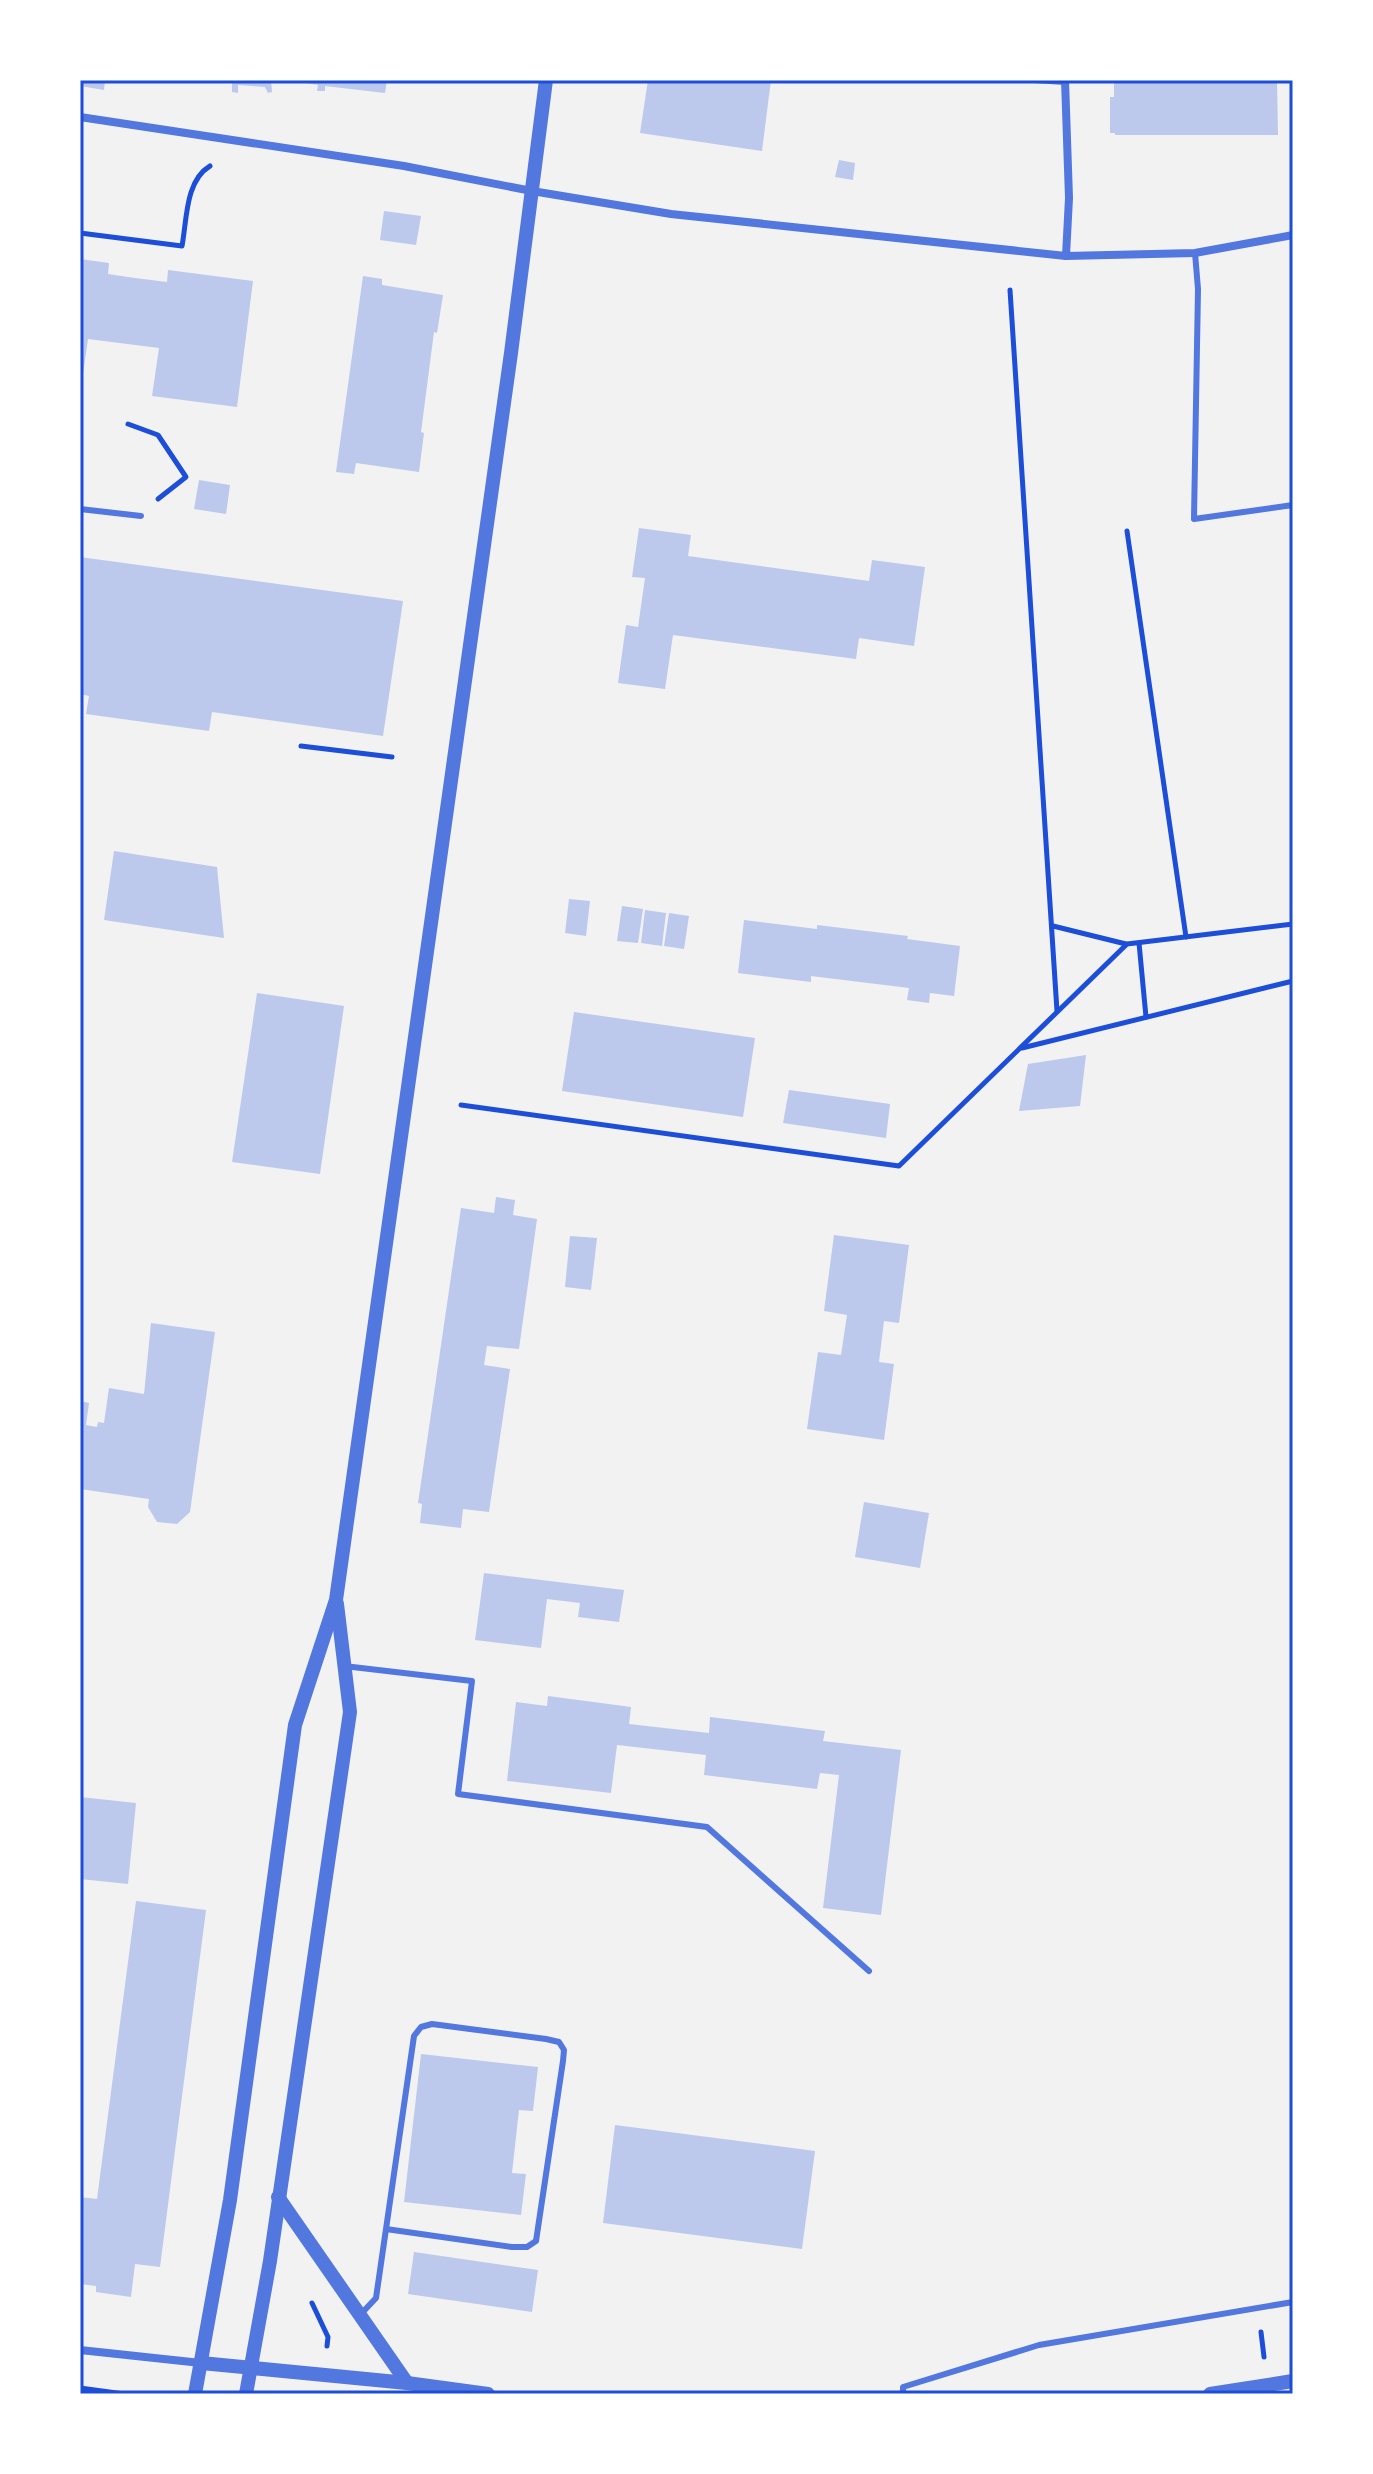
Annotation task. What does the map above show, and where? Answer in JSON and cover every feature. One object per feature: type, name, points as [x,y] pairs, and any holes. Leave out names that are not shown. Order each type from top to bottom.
[{"type":"street","points":[[195,2394],[230,2200],[295,1725],[336,1600],[546,80]]},
{"type":"street","points":[[1065,81],[1069,198],[1066,256]]},
{"type":"street","points":[[80,117],[415,168],[671,214],[1066,256],[1195,253],[1293,235]]},
{"type":"street","points":[[246,2394],[270,2261],[350,1712],[336,1600]]},
{"type":"street","points":[[278,2197],[407,2383]]},
{"type":"street","points":[[80,2350],[488,2394]]},
{"type":"street","points":[[1210,2394],[1293,2381]]},
{"type":"street","points":[[391,2394],[407,2383]]},
{"type":"lane","points":[[1034,80],[1065,81]]},
{"type":"lane","points":[[1195,253],[1198,289],[1194,519],[1293,505]]},
{"type":"lane","points":[[80,509],[141,516]]},
{"type":"lane","points":[[344,1666],[472,1681],[458,1794],[707,1827],[869,1971]]},
{"type":"lane","points":[[360,2315],[376,2298],[386,2229],[414,2036],[421,2027],[432,2024],[559,2042],[564,2050],[563,2061],[536,2241],[527,2247],[512,2247],[386,2229]]},
{"type":"lane","points":[[903,2394],[903,2387],[1039,2345],[1293,2302]]},
{"type":"path","points":[[80,233],[182,246],[193,185],[201,172],[210,166]]},
{"type":"path","points":[[1010,290],[1057,1012]]},
{"type":"path","points":[[128,424],[158,435],[186,477],[142,511],[141,516]]},
{"type":"path","points":[[1127,531],[1186,937]]},
{"type":"path","points":[[301,746],[392,757]]},
{"type":"path","points":[[1053,926],[1127,944],[1293,924]]},
{"type":"path","points":[[1139,943],[1146,1017]]},
{"type":"path","points":[[461,1105],[899,1166],[1127,944]]},
{"type":"path","points":[[1021,1048],[1293,981]]},
{"type":"path","points":[[308,2294],[328,2337],[323,2374]]},
{"type":"path","points":[[1255,2307],[1268,2385]]},
{"type":"path","points":[[80,2388],[124,2394]]},
{"type":"building","points":[[80,80],[105,80],[104,90],[80,86]]},
{"type":"building","points":[[229,80],[271,80],[272,92],[268,93],[265,87],[238,85],[238,93],[232,92],[232,82]]},
{"type":"building","points":[[299,80],[387,80],[385,93],[325,86],[325,91],[317,91],[318,85]]},
{"type":"building","points":[[648,80],[771,80],[762,151],[640,133]]},
{"type":"building","points":[[1114,80],[1277,80],[1278,135],[1115,135],[1110,133],[1110,97],[1114,97]]},
{"type":"building","points":[[839,160],[855,163],[853,180],[835,177]]},
{"type":"building","points":[[384,211],[421,216],[416,245],[380,240]]},
{"type":"building","points":[[80,259],[109,263],[108,274],[135,278],[167,282],[168,270],[253,281],[237,407],[152,396],[159,348],[88,339],[83,374],[80,374]]},
{"type":"building","points":[[363,276],[382,279],[382,285],[443,295],[437,333],[434,332],[419,472],[356,463],[354,474],[336,472]]},
{"type":"building","points":[[199,480],[230,485],[226,514],[194,509]]},
{"type":"building","points":[[639,528],[691,535],[688,556],[869,581],[872,560],[925,567],[914,646],[859,638],[856,659],[673,635],[665,689],[618,683],[626,625],[638,627],[645,578],[632,577]]},
{"type":"building","points":[[80,557],[403,601],[383,736],[212,712],[209,731],[86,714],[89,696],[80,694]]},
{"type":"building","points":[[114,851],[217,867],[224,938],[104,920]]},
{"type":"building","points":[[569,899],[590,901],[586,936],[565,933]]},
{"type":"building","points":[[622,906],[643,909],[638,943],[617,941]]},
{"type":"building","points":[[645,910],[666,913],[662,946],[641,943]]},
{"type":"building","points":[[669,913],[689,916],[684,949],[664,946]]},
{"type":"building","points":[[744,920],[817,929],[817,925],[960,946],[954,996],[930,993],[929,1003],[907,1000],[909,988],[811,976],[811,982],[738,973]]},
{"type":"building","points":[[257,993],[344,1006],[320,1174],[232,1162]]},
{"type":"building","points":[[574,1012],[755,1038],[743,1117],[562,1091]]},
{"type":"building","points":[[1086,1055],[1080,1106],[1019,1111],[1028,1064]]},
{"type":"building","points":[[789,1090],[890,1104],[886,1138],[783,1123]]},
{"type":"building","points":[[496,1197],[515,1200],[513,1215],[537,1219],[519,1349],[487,1346],[484,1365],[510,1369],[489,1512],[463,1509],[461,1528],[420,1523],[422,1504],[418,1503],[461,1208],[494,1213]]},
{"type":"building","points":[[834,1235],[909,1245],[899,1323],[884,1321],[879,1362],[894,1364],[884,1440],[807,1429],[818,1352],[841,1355],[847,1315],[824,1311]]},
{"type":"building","points":[[570,1236],[597,1238],[591,1290],[565,1287]]},
{"type":"building","points":[[151,1323],[215,1332],[190,1512],[177,1524],[157,1522],[148,1507],[149,1499],[80,1489],[80,1401],[89,1403],[86,1425],[97,1427],[98,1422],[104,1423],[109,1388],[144,1394]]},
{"type":"building","points":[[864,1502],[929,1513],[920,1568],[855,1557]]},
{"type":"building","points":[[484,1573],[624,1590],[619,1622],[578,1617],[580,1603],[547,1599],[541,1648],[475,1640]]},
{"type":"building","points":[[548,1696],[631,1707],[629,1724],[709,1733],[710,1717],[825,1731],[823,1741],[901,1750],[881,1915],[823,1908],[839,1775],[820,1773],[817,1789],[704,1775],[706,1755],[617,1745],[611,1793],[507,1781],[516,1702],[547,1706]]},
{"type":"building","points":[[80,1797],[136,1803],[128,1884],[80,1879]]},
{"type":"building","points":[[136,1901],[206,1910],[160,2267],[135,2264],[131,2297],[96,2292],[96,2286],[80,2284],[80,2197],[97,2199]]},
{"type":"building","points":[[421,2054],[538,2067],[533,2111],[519,2110],[512,2173],[526,2174],[521,2215],[404,2202]]},
{"type":"building","points":[[615,2125],[815,2151],[802,2249],[603,2223]]},
{"type":"building","points":[[414,2252],[538,2270],[532,2312],[408,2294]]}]
